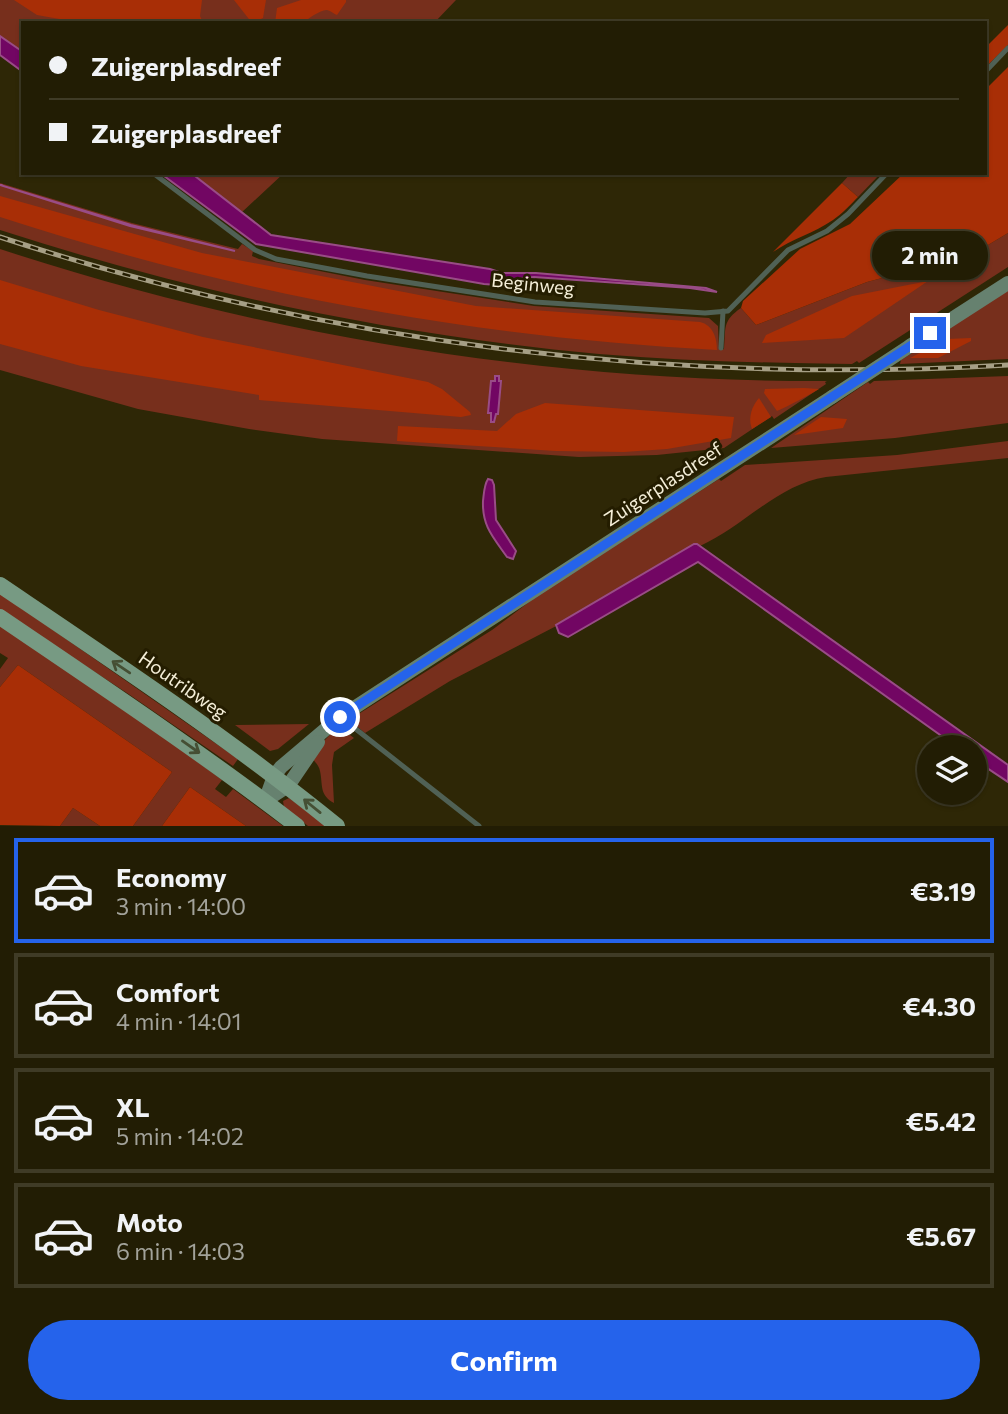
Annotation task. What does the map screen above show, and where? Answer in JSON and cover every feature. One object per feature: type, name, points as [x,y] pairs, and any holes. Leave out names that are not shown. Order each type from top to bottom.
[{"type":"main road","name":"Zuigerplasdreef","points":[[265,801],[274,776],[340,717],[1008,283]]},
{"type":"main road","name":"Houtribweg","points":[[0,585],[178,706],[288,786],[337,826]]},
{"type":"main road","points":[[0,617],[135,708],[297,826]]},
{"type":"main road","name":"Zuigerplasdreef","points":[[265,801],[288,786],[314,746],[340,717]]},
{"type":"lane","points":[[987,70],[1008,48]]},
{"type":"lane","name":"Beginweg","points":[[156,175],[255,250],[276,258],[368,276],[534,302],[678,312],[723,311]]},
{"type":"lane","points":[[721,348],[723,311],[728,311],[788,250],[827,231],[848,214],[885,175]]},
{"type":"lane","points":[[340,717],[479,826]]},
{"type":"shaded area","points":[[0,0],[456,0],[436,21],[21,21],[21,51],[0,36]]},
{"type":"shaded area","points":[[14,0],[202,0],[200,16],[202,21],[65,21],[37,15]]},
{"type":"shaded area","points":[[234,0],[266,0],[263,18],[250,21]]},
{"type":"shaded area","points":[[301,0],[346,0],[337,15],[325,10],[306,21],[275,21],[277,8]]},
{"type":"shaded area","points":[[1008,25],[1008,45],[987,66],[987,46]]},
{"type":"shaded area","points":[[0,36],[21,51],[21,71],[0,55]]},
{"type":"shaded area","points":[[1008,67],[1008,233],[973,254],[867,282],[756,325],[741,308],[743,301],[800,249],[850,224],[902,175],[987,175],[987,88]]},
{"type":"shaded area","points":[[163,175],[194,175],[271,235],[502,273],[536,273],[706,288],[717,292],[534,277],[515,279],[509,286],[484,284],[256,244]]},
{"type":"shaded area","points":[[194,175],[282,175],[241,213]]},
{"type":"shaded area","points":[[849,175],[879,175],[858,197],[842,183]]},
{"type":"shaded area","points":[[0,183],[132,223],[238,249],[242,244],[253,251],[252,256],[259,259],[365,280],[534,306],[709,318],[718,326],[719,350],[724,349],[728,321],[741,308],[756,325],[867,282],[973,254],[1008,233],[1008,267],[859,363],[726,361],[599,354],[523,346],[371,323],[221,292],[73,253],[0,230]]},
{"type":"shaded area","points":[[842,183],[858,197],[826,225],[773,252]]},
{"type":"shaded area","points":[[0,185],[131,225],[235,251],[130,226]]},
{"type":"shaded area","points":[[0,196],[202,253],[476,306],[700,322],[708,326],[713,333],[717,350],[626,344],[444,322],[264,289],[87,244],[0,217]]},
{"type":"shaded area","points":[[0,249],[100,280],[202,306],[408,348],[513,363],[617,373],[827,381],[774,419],[772,416],[724,448],[657,455],[579,457],[322,439],[249,429],[138,409],[0,370]]},
{"type":"shaded area","points":[[0,280],[99,310],[203,337],[428,382],[442,389],[471,415],[461,417],[259,400],[259,395],[81,366],[0,344]]},
{"type":"shaded area","points":[[928,281],[844,338],[762,343],[766,335],[852,296]]},
{"type":"shaded area","points":[[1008,289],[1008,359],[900,364],[901,360],[926,344],[925,341]]},
{"type":"shaded area","points":[[971,338],[971,341],[938,358],[910,358],[947,339]]},
{"type":"shaded area","points":[[495,376],[499,376],[501,381],[498,414],[494,422],[491,422],[491,413],[488,413],[491,381],[495,381]]},
{"type":"shaded area","points":[[1008,376],[1008,423],[895,438],[771,448],[868,382]]},
{"type":"shaded area","points":[[765,389],[819,389],[777,411],[764,393]]},
{"type":"shaded area","points":[[759,398],[771,417],[752,429],[751,413]]},
{"type":"shaded area","points":[[545,403],[734,417],[731,438],[667,449],[624,452],[556,451],[397,441],[398,426],[497,431],[516,414]]},
{"type":"shaded area","points":[[821,417],[847,419],[843,428],[794,435]]},
{"type":"shaded area","points":[[1008,441],[1008,458],[808,481],[776,497],[716,538],[700,546],[694,544],[564,622],[450,681],[365,733],[349,720],[492,630],[537,596],[745,465],[897,455]]},
{"type":"shaded area","points":[[488,479],[492,480],[494,485],[496,520],[516,551],[513,559],[507,557],[486,524],[483,501]]},
{"type":"shaded area","points":[[697,544],[966,735],[940,735],[698,562],[568,637],[559,633],[556,625]]},
{"type":"shaded area","points":[[0,593],[238,759],[233,766],[0,610]]},
{"type":"shaded area","points":[[0,625],[159,733],[222,780],[215,789],[226,797],[233,789],[283,826],[246,826],[190,787],[162,826],[133,826],[172,772],[18,665],[0,687],[0,669],[8,658],[0,653]]},
{"type":"shaded area","points":[[18,665],[172,772],[133,826],[100,826],[73,808],[60,826],[0,825],[0,687]]},
{"type":"shaded area","points":[[309,724],[278,749],[270,751],[235,725]]},
{"type":"shaded area","points":[[338,726],[354,738],[334,752],[334,803],[326,797],[319,769],[310,756]]},
{"type":"shaded area","points":[[987,750],[1008,765],[1008,782],[987,768]]},
{"type":"shaded area","points":[[190,787],[246,826],[162,826]]},
{"type":"shaded area","points":[[289,798],[327,826],[308,826],[284,807],[283,801]]},
{"type":"shaded area","points":[[73,808],[100,826],[60,826]]},
{"type":"railway","points":[[0,237],[122,274],[246,305],[372,329],[498,348],[625,361],[753,368],[880,370],[1008,365]]},
{"type":"route","points":[[340,717],[930,333]]}]
